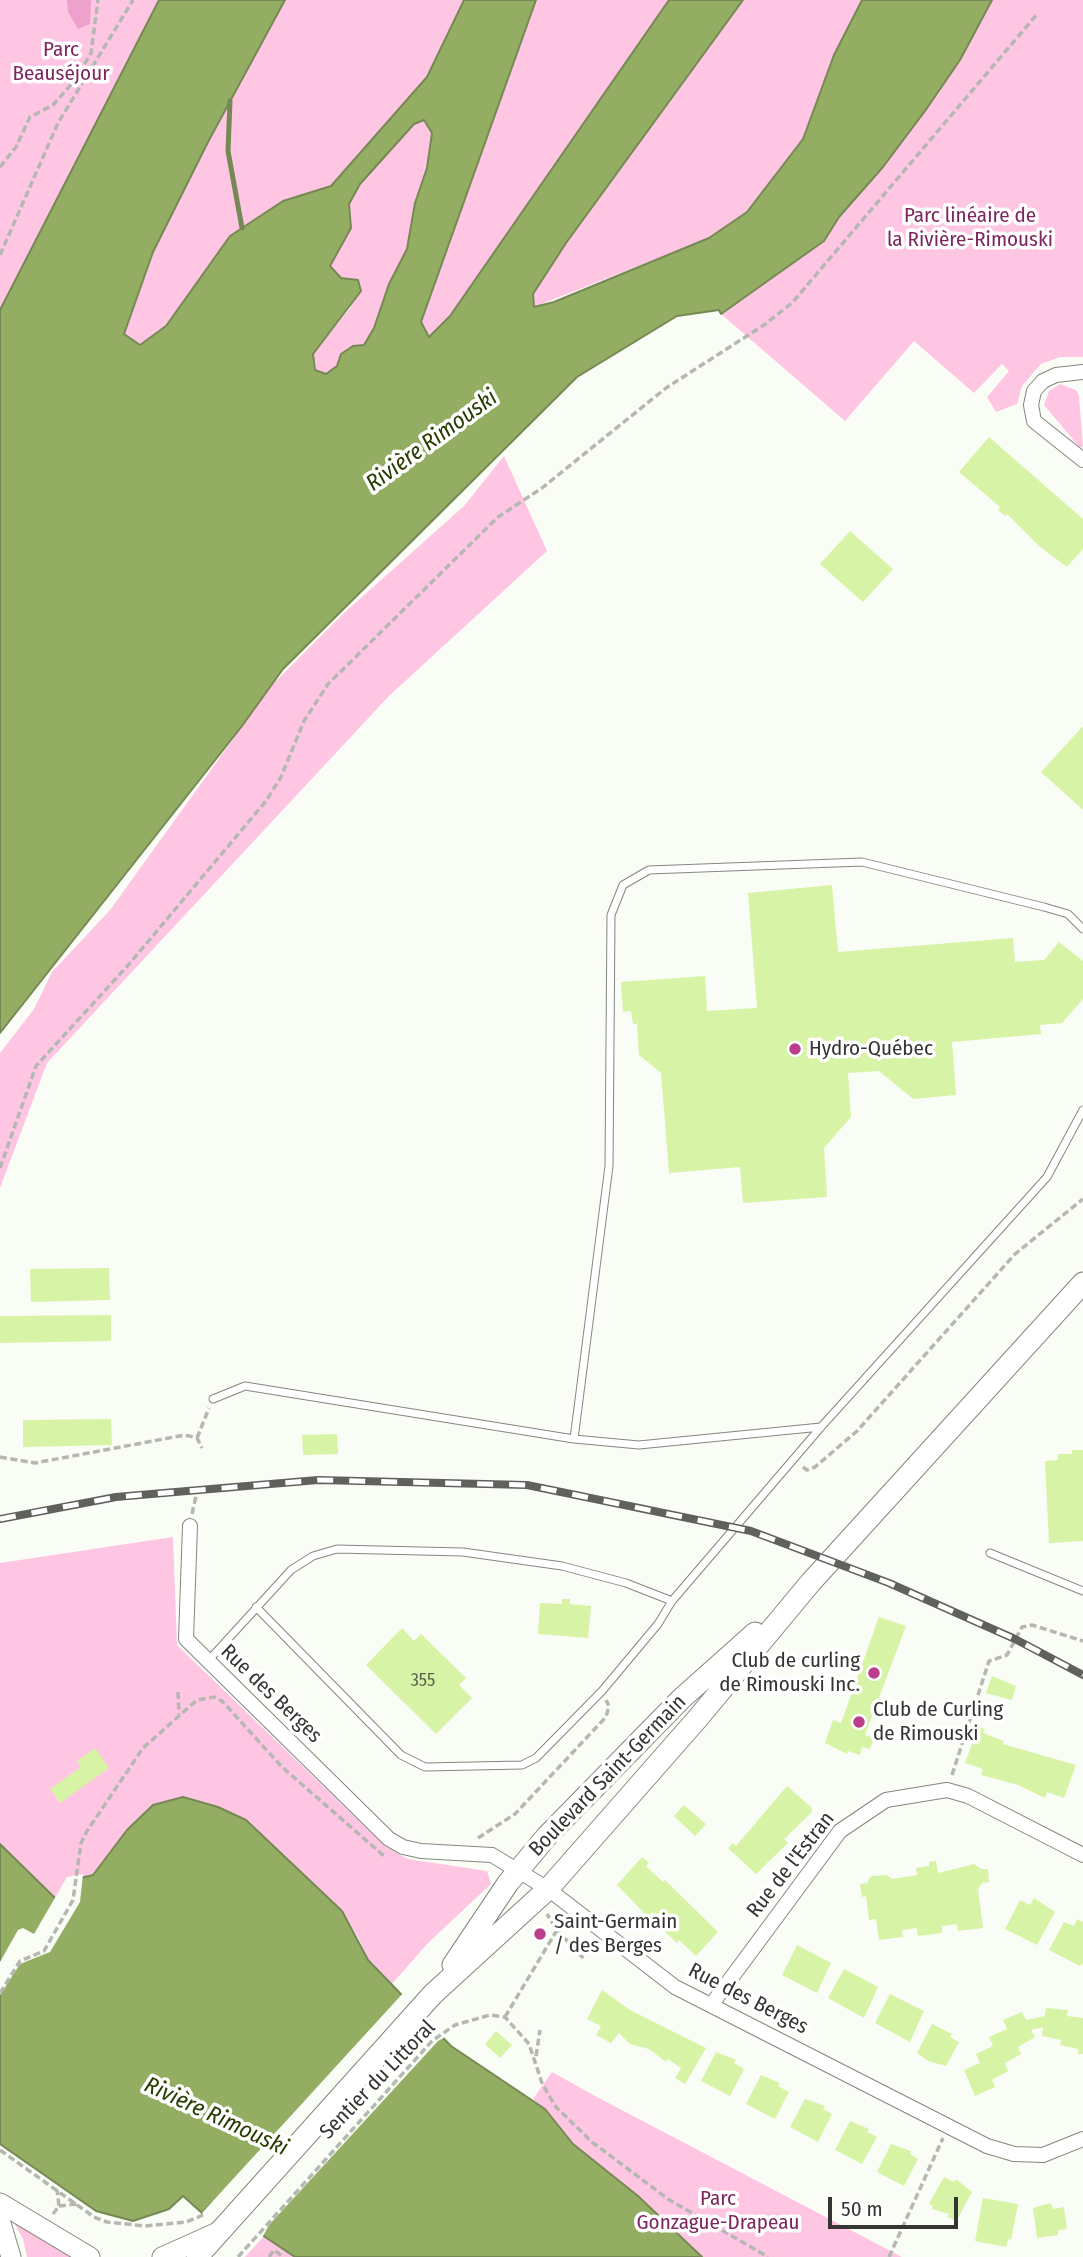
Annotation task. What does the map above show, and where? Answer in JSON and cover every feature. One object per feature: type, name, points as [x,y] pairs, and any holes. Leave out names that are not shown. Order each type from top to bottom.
[{"type":"main road","name":"Boulevard Saint-Germain","points":[[197,2257],[433,1994],[548,1889],[698,1718],[811,1582],[1083,1283]]},
{"type":"main road","name":"Boulevard Saint-Germain","points":[[433,1994],[519,1870],[547,1836],[681,1699],[811,1582]]},
{"type":"main road","points":[[0,2203],[90,2257]]},
{"type":"main road","points":[[0,2220],[11,2257]]},
{"type":"main road","points":[[162,2257],[221,2230]]},
{"type":"street","points":[[1083,372],[1056,374],[1043,381],[1034,391],[1031,405],[1034,421],[1083,460]]},
{"type":"street","name":"Rue des Berges","points":[[190,1526],[186,1639],[389,1839],[403,1847],[421,1851],[492,1855],[548,1889],[675,1986],[987,2146],[1014,2154],[1043,2155],[1083,2139]]},
{"type":"street","name":"Rue de l'Estran","points":[[712,2004],[839,1830],[886,1800],[947,1790],[968,1796],[1083,1855]]},
{"type":"lane","points":[[574,1439],[609,1166],[611,915],[623,885],[649,870],[862,862],[1068,914],[1083,929]]},
{"type":"lane","points":[[256,1607],[401,1755],[425,1767],[523,1765],[536,1758],[602,1691],[658,1624],[672,1601],[821,1427],[1047,1177],[1083,1111]]},
{"type":"lane","points":[[213,1399],[245,1387],[574,1439],[639,1445],[821,1427]]},
{"type":"lane","points":[[208,1661],[291,1570],[313,1556],[337,1549],[463,1552],[562,1566],[626,1583],[672,1601]]},
{"type":"lane","points":[[990,1553],[1083,1591]]},
{"type":"path","points":[[0,167],[16,147],[30,117],[53,105],[75,80],[92,53],[98,0]]},
{"type":"path","points":[[0,255],[58,123],[133,0]]},
{"type":"path","points":[[0,1168],[36,1066],[130,963],[265,801],[281,777],[304,720],[328,684],[498,517],[541,488],[649,401],[792,303],[1038,13]]},
{"type":"path","points":[[793,1461],[807,1470],[815,1467],[857,1431],[1015,1254],[1083,1199]]},
{"type":"path","points":[[202,1448],[197,1438],[213,1399]]},
{"type":"path","points":[[0,1457],[35,1463],[185,1435],[197,1438]]},
{"type":"path","points":[[947,1790],[989,1661],[1007,1655],[1022,1627],[1032,1625],[1083,1640]]},
{"type":"path","points":[[478,1838],[515,1814],[606,1717],[608,1706],[602,1691]]},
{"type":"path","points":[[178,1692],[179,1714]]},
{"type":"path","points":[[0,1993],[20,1961],[44,1951],[73,1900],[81,1843],[87,1831],[143,1748],[197,1700],[214,1697],[222,1701],[282,1767],[376,1852],[387,1857]]},
{"type":"path","points":[[546,1913],[557,1930],[584,1959]]},
{"type":"path","points":[[557,1930],[505,2017],[529,2044],[536,2057],[542,2083],[555,2106],[592,2142],[668,2199],[768,2257]]},
{"type":"path","name":"Sentier du Littoral","points":[[238,2257],[432,2041],[455,2025],[490,2015],[505,2017]]},
{"type":"path","points":[[536,2057],[540,2030]]},
{"type":"path","points":[[889,2257],[949,2126]]},
{"type":"path","points":[[0,2150],[94,2217],[119,2225],[176,2223],[203,2215]]},
{"type":"path","points":[[48,2221],[59,2206],[57,2190]]},
{"type":"path","points":[[59,2206],[78,2204]]},
{"type":"path","points":[[269,2257],[274,2250],[284,2257]]},
{"type":"green space","name":"Parc Beauséjour","points":[[0,0],[159,0],[0,310]]},
{"type":"green space","points":[[285,0],[464,0],[427,77],[331,186],[283,201],[230,236],[166,326],[140,345],[124,335],[153,252],[208,142]]},
{"type":"green space","points":[[536,0],[669,0],[450,316],[428,338],[421,323]]},
{"type":"green space","points":[[743,0],[862,0],[834,55],[803,139],[747,212],[709,238],[534,307],[533,294],[566,243]]},
{"type":"green space","name":"Parc linéaire de la Rivière-Rimouski","points":[[992,0],[1083,0],[1083,357],[1060,357],[1041,364],[1022,386],[1017,404],[996,412],[987,397],[1009,371],[1002,364],[974,393],[914,341],[845,421],[721,314],[824,241],[838,218],[883,167],[925,111],[960,59]]},
{"type":"green space","points":[[424,120],[432,133],[427,168],[415,203],[407,249],[389,284],[374,328],[364,345],[326,374],[315,370],[313,354],[351,307],[341,278],[330,266],[351,228],[349,204],[360,184],[414,124]]},
{"type":"green space","points":[[1060,384],[1076,390],[1079,396],[1083,446],[1080,448],[1044,405],[1049,391]]},
{"type":"green space","points":[[504,456],[547,551],[389,696],[47,1063],[0,1188],[0,1053],[34,1009],[52,972],[110,910],[272,685],[344,613],[464,506]]},
{"type":"green space","points":[[173,1537],[177,1645],[386,1847],[408,1859],[487,1871],[491,1884],[428,1943],[392,1984],[368,1960],[342,1911],[246,1820],[153,1805],[127,1830],[92,1875],[68,1881],[56,1900],[0,1844],[0,1563]]},
{"type":"green space","name":"Parc Gonzague-Drapeau","points":[[552,2072],[902,2257],[702,2257],[638,2196],[573,2144],[545,2109],[533,2099]]},
{"type":"green space","points":[[12,2219],[72,2257],[27,2257],[23,2239]]},
{"type":"green space","points":[[265,2235],[295,2257],[245,2257]]},
{"type":"shaded area","points":[[67,0],[91,0],[90,24],[78,29],[68,12]]},
{"type":"water","name":"Rivière Rimouski","points":[[159,0],[285,0],[208,142],[153,252],[124,334],[140,345],[166,326],[230,236],[283,201],[331,186],[427,77],[464,0],[536,0],[421,322],[429,337],[450,316],[669,0],[743,0],[566,243],[533,294],[534,307],[554,302],[709,238],[747,212],[803,139],[834,55],[862,0],[992,0],[960,60],[925,111],[883,167],[839,217],[824,241],[721,314],[719,310],[677,316],[577,377],[283,669],[242,726],[0,1033],[0,310]],"holes":[[[424,120],[432,133],[427,168],[415,203],[407,249],[389,284],[374,328],[364,345],[353,346],[341,354],[337,366],[326,374],[315,370],[313,354],[361,291],[358,280],[341,278],[330,266],[351,228],[349,204],[360,184],[414,124]]]},
{"type":"water","name":"Rivière Rimouski","points":[[183,1797],[218,1807],[246,1820],[342,1911],[368,1960],[451,2046],[545,2109],[573,2144],[638,2196],[702,2257],[295,2257],[213,2202],[202,2213],[183,2196],[169,2209],[133,2221],[96,2211],[0,2144],[0,1844],[56,1899],[68,1881],[93,1875],[127,1830],[153,1805]]},
{"type":"pier","points":[[83,1874],[80,1902],[50,1952],[20,1964],[0,1995],[0,1962],[18,1930],[23,1928],[34,1934],[67,1877]]},
{"type":"pier","points":[[404,1992],[447,2036],[438,2041],[269,2225],[262,2238],[213,2207],[205,2215],[202,2213]]},
{"type":"building","points":[[989,437],[1083,519],[1083,549],[1067,567],[1039,546],[1007,514],[1005,516],[998,510],[1000,507],[959,472]]},
{"type":"building","points":[[850,531],[893,569],[863,602],[820,564]]},
{"type":"building","points":[[1083,726],[1083,810],[1041,772]]},
{"type":"building","name":"Hydro-Québec","points":[[832,885],[838,952],[1013,938],[1015,962],[1044,960],[1059,942],[1083,961],[1083,999],[1062,1023],[1040,1025],[1041,1034],[952,1042],[956,1095],[913,1099],[879,1071],[848,1073],[851,1117],[824,1148],[827,1197],[743,1203],[740,1167],[669,1173],[661,1073],[639,1055],[637,1024],[633,1024],[631,1011],[623,1012],[621,982],[705,976],[707,1011],[757,1008],[748,893]]},
{"type":"building","points":[[109,1268],[110,1300],[31,1302],[30,1269]]},
{"type":"building","points":[[111,1315],[111,1341],[0,1343],[0,1316]]},
{"type":"building","points":[[111,1419],[112,1445],[23,1447],[23,1420]]},
{"type":"building","points":[[337,1434],[338,1454],[303,1455],[302,1435]]},
{"type":"building","points":[[1072,1450],[1083,1450],[1083,1541],[1049,1543],[1045,1461],[1058,1460],[1058,1454],[1072,1454]]},
{"type":"building","points":[[562,1599],[570,1599],[570,1604],[591,1606],[588,1638],[538,1634],[540,1603],[562,1604]]},
{"type":"building","name":"Club de curling de Rimouski Inc.","points":[[879,1617],[906,1626],[865,1735],[874,1738],[870,1749],[862,1747],[860,1755],[848,1751],[847,1754],[825,1743],[833,1720],[841,1723]]},
{"type":"building","points":[[402,1628],[414,1641],[421,1634],[466,1678],[459,1685],[472,1698],[436,1734],[366,1665]]},
{"type":"building","points":[[992,1676],[1016,1686],[1012,1700],[986,1693]]},
{"type":"building","points":[[978,1727],[985,1729],[983,1733],[1004,1741],[1003,1744],[1076,1765],[1064,1798],[1047,1792],[1045,1798],[1018,1785],[981,1775],[983,1769],[965,1763]]},
{"type":"building","points":[[95,1748],[109,1768],[60,1803],[50,1789],[81,1767],[77,1761]]},
{"type":"building","points":[[787,1786],[812,1808],[811,1813],[784,1839],[788,1843],[756,1874],[728,1848],[733,1843],[736,1846]]},
{"type":"building","points":[[684,1805],[706,1824],[695,1836],[674,1816]]},
{"type":"building","points":[[642,1857],[649,1863],[646,1866],[663,1882],[665,1880],[718,1932],[696,1956],[661,1928],[665,1924],[652,1912],[648,1917],[617,1885]]},
{"type":"building","points":[[936,1861],[938,1873],[974,1864],[981,1869],[988,1869],[989,1882],[982,1883],[978,1889],[983,1928],[958,1931],[957,1924],[942,1926],[942,1933],[918,1936],[917,1928],[902,1930],[903,1937],[879,1940],[876,1919],[869,1920],[866,1896],[862,1897],[860,1884],[867,1883],[871,1876],[887,1875],[892,1879],[917,1875],[916,1868],[929,1866],[929,1862]]},
{"type":"building","points":[[1034,1898],[1055,1912],[1037,1945],[1005,1929],[1020,1900],[1030,1905]]},
{"type":"building","points":[[1077,1919],[1083,1922],[1083,1963],[1080,1966],[1049,1950],[1064,1922],[1074,1926]]},
{"type":"building","points":[[797,1945],[831,1963],[817,1993],[782,1975]]},
{"type":"building","points":[[844,1969],[878,1987],[864,2018],[828,1998]]},
{"type":"building","points":[[602,1990],[630,2010],[706,2048],[685,2084],[675,2078],[681,2068],[668,2059],[666,2062],[649,2049],[630,2044],[619,2033],[611,2043],[596,2035],[601,2026],[587,2019]]},
{"type":"building","points":[[890,1994],[924,2011],[910,2042],[875,2023]]},
{"type":"building","points":[[1046,2008],[1068,2010],[1067,2016],[1083,2018],[1083,2054],[1078,2054],[1078,2049],[1060,2045],[1061,2040],[1042,2036],[1043,2027],[1031,2030],[1035,2037],[1018,2047],[1021,2054],[1005,2063],[1008,2071],[992,2080],[995,2087],[975,2096],[964,2070],[980,2063],[976,2054],[993,2046],[989,2037],[1007,2029],[1003,2020],[1022,2012],[1026,2020],[1045,2016]]},
{"type":"building","points":[[932,2024],[952,2034],[950,2037],[959,2042],[946,2066],[928,2061],[917,2053]]},
{"type":"building","points":[[496,2031],[512,2045],[500,2058],[485,2044]]},
{"type":"building","points":[[716,2052],[736,2060],[734,2063],[744,2069],[730,2096],[701,2081]]},
{"type":"building","points":[[761,2075],[780,2083],[778,2086],[789,2092],[775,2119],[746,2104]]},
{"type":"building","points":[[805,2099],[825,2106],[823,2109],[832,2114],[818,2142],[790,2127]]},
{"type":"building","points":[[850,2121],[869,2129],[867,2132],[877,2137],[862,2164],[835,2150]]},
{"type":"building","points":[[891,2144],[911,2151],[910,2154],[918,2159],[904,2186],[877,2172]]},
{"type":"building","points":[[944,2177],[954,2182],[956,2179],[972,2192],[958,2218],[954,2220],[947,2217],[949,2214],[932,2209],[933,2206],[929,2204]]},
{"type":"building","points":[[983,2198],[1018,2204],[1011,2240],[1008,2239],[1006,2247],[975,2241]]},
{"type":"building","points":[[1050,2203],[1054,2209],[1064,2207],[1067,2229],[1058,2230],[1058,2235],[1037,2238],[1033,2208]]},
{"type":"waterway","points":[[230,101],[228,151],[242,228]]},
{"type":"railway","points":[[0,1519],[116,1497],[318,1480],[527,1485],[751,1531],[889,1583],[1015,1639],[1083,1675]]},
{"type":"place","name":"Hydro-Québec","points":[[795,1049]]},
{"type":"place","name":"Club de curling de Rimouski Inc.","points":[[874,1673]]},
{"type":"place","name":"Club de Curling de Rimouski","points":[[859,1722]]},
{"type":"place","name":"Saint-Germain / des Berges","points":[[540,1934]]}]
